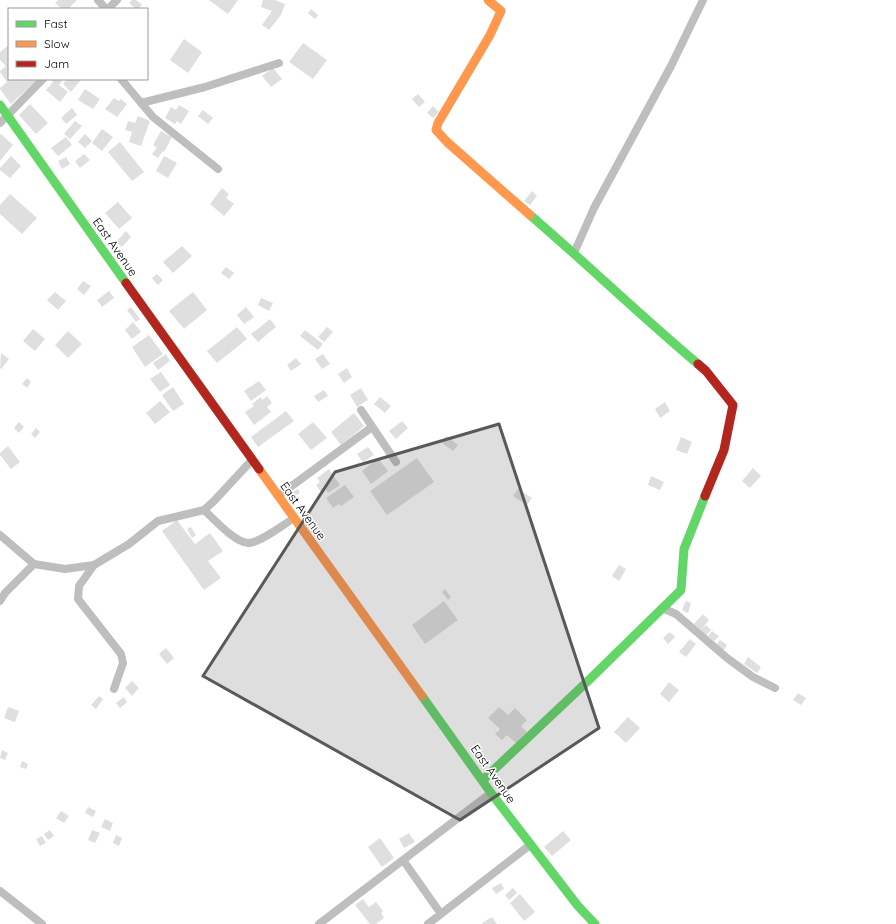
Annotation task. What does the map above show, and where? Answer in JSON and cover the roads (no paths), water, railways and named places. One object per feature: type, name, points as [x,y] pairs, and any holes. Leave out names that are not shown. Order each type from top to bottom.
[{"type":"street","points":[[98,0],[106,8]]},
{"type":"street","points":[[108,8],[117,0]]},
{"type":"street","points":[[483,780],[681,590],[684,549],[724,450],[732,404],[706,371],[662,334],[436,130],[438,123],[490,36],[501,11],[488,0]]},
{"type":"street","points":[[574,253],[594,208],[671,66],[703,0]]},
{"type":"street","points":[[141,103],[205,87],[279,63]]},
{"type":"street","points":[[0,123],[42,80]]},
{"type":"street","points":[[122,80],[153,117],[218,169]]},
{"type":"street","name":"East Avenue","points":[[0,105],[491,793],[578,906],[595,924]]},
{"type":"street","points":[[361,410],[396,462]]},
{"type":"street","points":[[278,496],[372,427]]},
{"type":"street","points":[[0,535],[34,564],[65,569],[94,565],[129,544],[158,521],[204,510],[252,460]]},
{"type":"street","points":[[204,510],[235,538],[248,543],[262,539],[294,518]]},
{"type":"street","points":[[0,600],[34,564]]},
{"type":"street","points":[[94,565],[79,586],[78,598],[121,654],[123,663],[114,689]]},
{"type":"street","points":[[662,608],[676,614],[727,658],[753,677],[775,688]]},
{"type":"street","points":[[319,924],[491,793]]},
{"type":"street","points":[[428,924],[530,845]]},
{"type":"street","points":[[403,860],[440,914]]},
{"type":"street","points":[[0,891],[42,924]]}]
